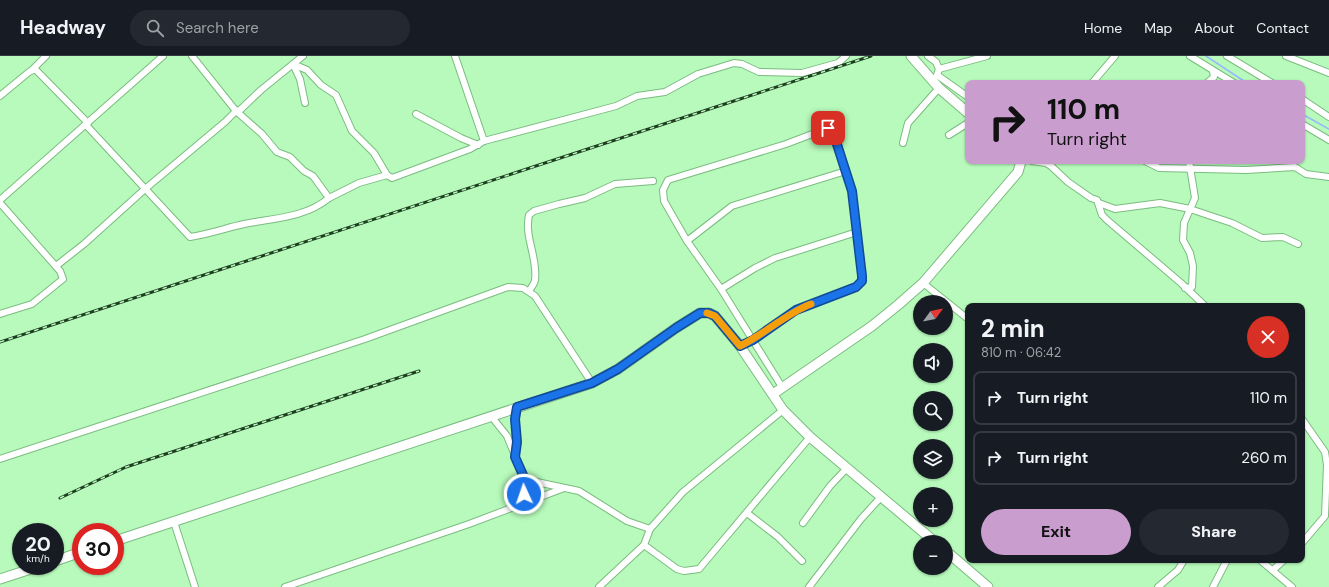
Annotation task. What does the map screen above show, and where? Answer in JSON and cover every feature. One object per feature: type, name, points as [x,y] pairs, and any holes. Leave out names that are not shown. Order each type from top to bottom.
[{"type":"main road","points":[[912,56],[940,88],[965,110]]},
{"type":"main road","points":[[772,394],[872,326],[923,283],[1018,172],[1020,164]]},
{"type":"main road","points":[[124,538],[592,383],[618,369],[700,313],[709,313],[715,316],[740,346],[784,410],[810,437],[927,535]]},
{"type":"main road","points":[[953,557],[988,587]]},
{"type":"main road","points":[[0,579],[12,575]]},
{"type":"street","points":[[0,96],[32,70],[46,56]]},
{"type":"street","points":[[0,314],[32,304],[62,281],[62,275],[0,201],[163,56]]},
{"type":"street","points":[[192,56],[236,110],[262,134],[277,152],[290,157],[304,171],[313,176],[329,198]]},
{"type":"street","points":[[56,266],[84,244],[145,189],[225,122],[236,110],[240,110],[261,90],[303,56]]},
{"type":"street","points":[[455,56],[484,140]]},
{"type":"street","points":[[293,64],[307,70],[321,85],[336,95],[347,124],[374,153],[387,175],[392,178],[478,145],[484,140],[616,106],[637,96],[665,92],[698,74],[734,63],[742,64],[759,72],[802,73],[838,63],[846,56]]},
{"type":"street","points":[[928,56],[936,62],[939,69],[937,75],[965,95]]},
{"type":"street","points":[[939,69],[987,56]]},
{"type":"street","points":[[1095,80],[1116,56]]},
{"type":"street","points":[[1190,56],[1229,80]]},
{"type":"street","points":[[1227,56],[1267,80]]},
{"type":"street","points":[[1286,56],[1329,73]]},
{"type":"street","points":[[293,64],[300,79],[305,103]]},
{"type":"street","points":[[32,70],[35,69],[39,72],[190,237],[253,222],[297,215],[318,207],[329,198],[359,183],[387,175]]},
{"type":"street","points":[[1210,80],[1214,77],[1214,71]]},
{"type":"street","points":[[903,143],[908,123],[940,88]]},
{"type":"street","points":[[1305,100],[1329,118]]},
{"type":"street","points":[[416,114],[461,138],[478,145]]},
{"type":"street","points":[[949,134],[965,125]]},
{"type":"street","points":[[1305,126],[1329,140]]},
{"type":"street","points":[[740,346],[753,340],[796,310],[856,287],[862,281],[852,191],[831,129],[828,128],[786,144],[668,180],[665,184],[662,196],[687,241],[720,289],[753,340],[782,387]]},
{"type":"street","points":[[1048,164],[1068,182],[1099,203],[1115,209],[1160,203],[1190,209],[1232,223],[1262,238],[1283,237],[1298,244]]},
{"type":"street","points":[[1151,164],[1159,168],[1246,170],[1295,167],[1306,174],[1329,177]]},
{"type":"street","points":[[1185,288],[1192,286],[1193,266],[1190,252],[1183,240],[1184,223],[1195,198],[1190,164]]},
{"type":"street","points":[[687,241],[732,206],[846,171]]},
{"type":"street","points":[[529,291],[535,280],[533,247],[529,238],[527,223],[529,215],[534,211],[585,198],[615,184],[653,181]]},
{"type":"street","points":[[1099,203],[1102,215],[1106,220],[1202,303]]},
{"type":"street","points":[[720,289],[775,258],[857,232]]},
{"type":"street","points":[[923,283],[965,317]]},
{"type":"street","points":[[0,459],[365,339],[508,287],[516,286],[529,291],[543,305],[592,383]]},
{"type":"street","points":[[515,457],[517,442],[515,419],[517,407]]},
{"type":"street","points":[[598,587],[644,545],[650,529],[683,492],[784,410]]},
{"type":"street","points":[[491,416],[507,436],[523,475],[524,494],[522,500],[517,506]]},
{"type":"street","points":[[1305,422],[1325,452],[1327,465],[1325,516],[1305,539]]},
{"type":"street","points":[[644,545],[678,569],[684,571],[699,568],[810,437]]},
{"type":"street","points":[[803,523],[830,486],[847,468]]},
{"type":"street","points":[[523,475],[532,481],[579,491],[627,521],[650,529]]},
{"type":"street","points":[[285,587],[517,506],[564,488]]},
{"type":"street","points":[[808,587],[861,519],[881,497]]},
{"type":"street","points":[[747,513],[778,537],[802,561]]},
{"type":"street","points":[[174,522],[195,587]]},
{"type":"street","points":[[1158,587],[1178,570],[1182,563]]},
{"type":"street","points":[[1212,587],[1225,563]]},
{"type":"street","points":[[1264,563],[1292,587]]},
{"type":"street","points":[[1273,570],[1281,563]]},
{"type":"waterway","points":[[1206,56],[1242,80]]},
{"type":"waterway","points":[[1305,116],[1329,129]]},
{"type":"railway","points":[[0,342],[871,56]]},
{"type":"railway","points":[[60,498],[126,467],[419,371]]},
{"type":"slow traffic","points":[[707,313],[715,316],[740,346],[753,340],[796,310],[811,304]]},
{"type":"route","points":[[524,494],[523,475],[515,457],[517,442],[515,419],[517,407],[592,383],[618,369],[700,313],[709,313],[715,316],[740,346],[753,340],[796,310],[856,287],[862,281],[852,191],[834,135],[831,129],[828,128]]}]
